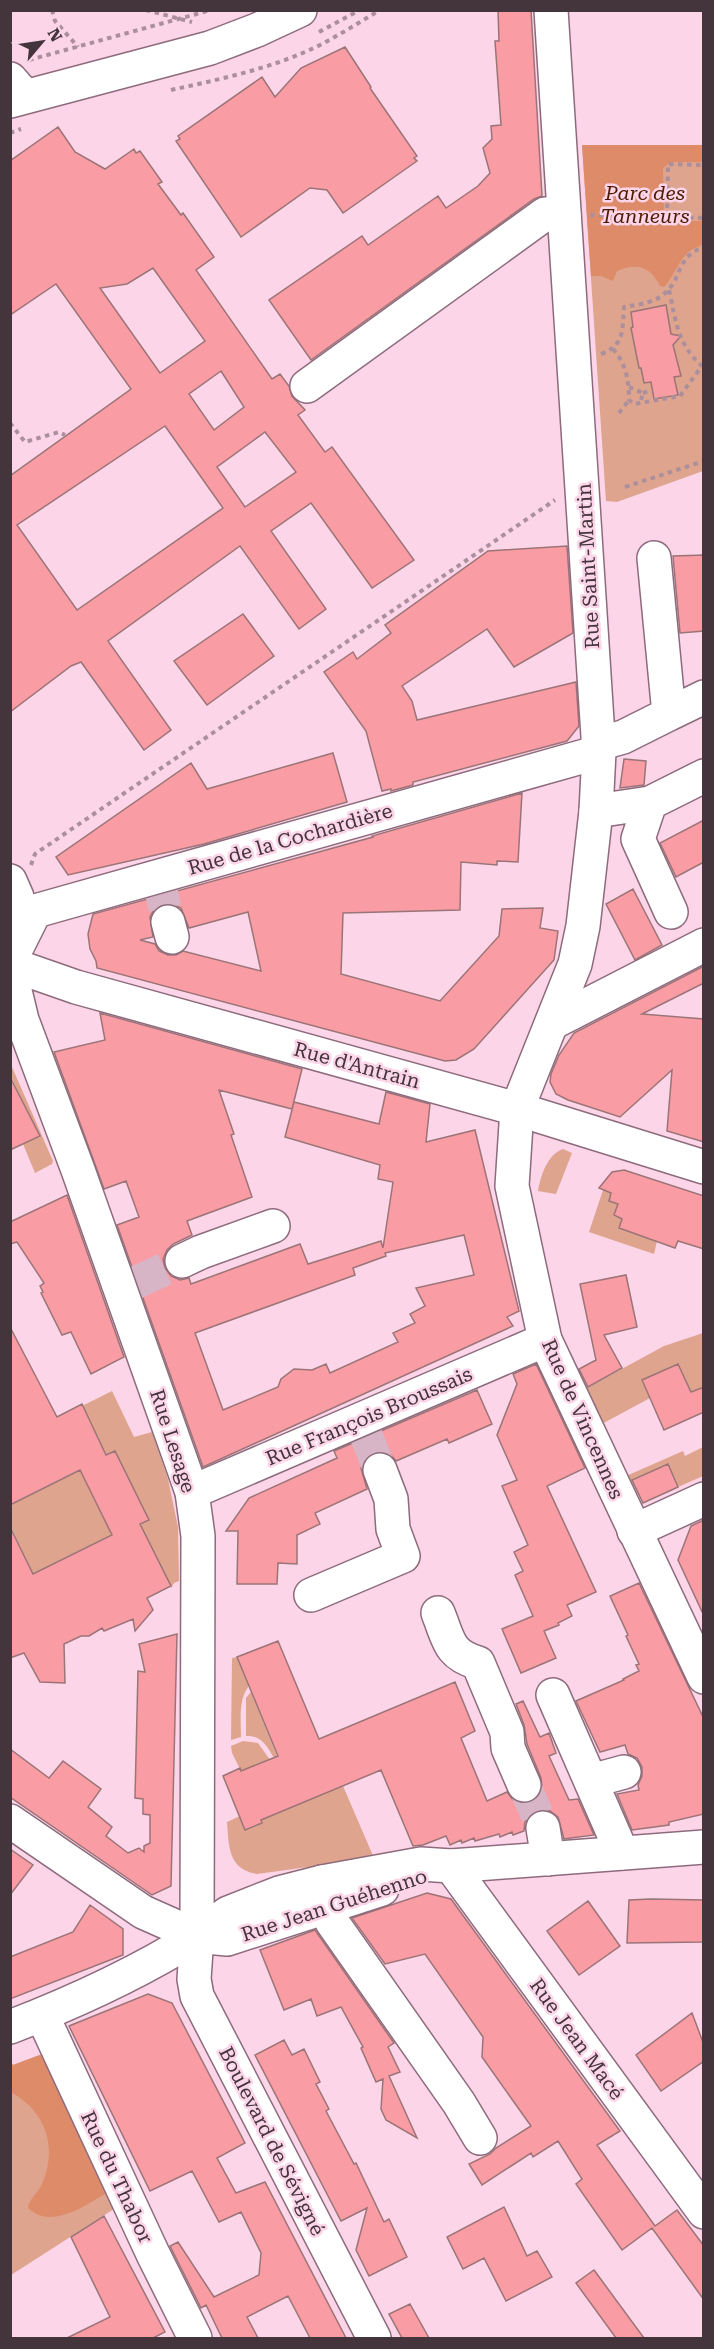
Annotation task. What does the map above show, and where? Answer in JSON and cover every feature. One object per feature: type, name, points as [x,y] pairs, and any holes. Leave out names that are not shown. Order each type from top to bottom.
[{"type":"main road","points":[[17,85],[210,48],[300,10]]},
{"type":"main road","name":"Rue Saint-Martin","points":[[517,1109],[575,964],[583,926],[596,811],[599,748],[551,10]]},
{"type":"main road","points":[[307,386],[545,214],[564,215]]},
{"type":"main road","points":[[654,558],[669,714]]},
{"type":"main road","name":"Rue de la Cochardière","points":[[10,962],[34,913],[39,910],[599,748],[704,697]]},
{"type":"main road","points":[[596,811],[650,803],[704,776]]},
{"type":"main road","points":[[650,803],[638,839],[671,912]]},
{"type":"main road","points":[[10,952],[17,897],[11,883]]},
{"type":"main road","points":[[552,1023],[704,945]]},
{"type":"main road","name":"Rue d'Antrain","points":[[10,962],[76,987],[517,1109],[704,1167]]},
{"type":"main road","name":"Rue Lesage","points":[[10,970],[22,1020],[128,1286],[192,1492],[198,1536],[197,1936]]},
{"type":"main road","name":"Rue de Vincennes","points":[[517,1109],[512,1186],[545,1340],[704,1677]]},
{"type":"main road","points":[[182,1261],[273,1226]]},
{"type":"main road","name":"Rue François Broussais","points":[[192,1492],[362,1426],[545,1340]]},
{"type":"main road","points":[[311,1596],[403,1556],[393,1529],[391,1499],[380,1470]]},
{"type":"main road","points":[[634,1531],[704,1499]]},
{"type":"main road","points":[[438,1613],[454,1652],[464,1659],[478,1663],[507,1732],[508,1748],[524,1785]]},
{"type":"main road","points":[[468,1680],[498,1744],[508,1748]]},
{"type":"main road","points":[[553,1695],[622,1853]]},
{"type":"main road","points":[[591,1781],[624,1772]]},
{"type":"main road","points":[[10,1821],[143,1912],[197,1936]]},
{"type":"main road","name":"Rue Jean Guéhenno","points":[[10,2027],[42,2015],[159,1960],[228,1913],[279,1893],[325,1894],[421,1864],[451,1866],[546,1843],[622,1853],[704,1846]]},
{"type":"main road","name":"Rue Jean Macé","points":[[451,1866],[704,2212]]},
{"type":"main road","points":[[325,1894],[332,1922],[459,2103],[480,2138]]},
{"type":"main road","name":"Boulevard de Sévigné","points":[[197,1936],[194,1979],[197,1996],[374,2338]]},
{"type":"main road","name":"Rue du Thabor","points":[[42,2015],[153,2254],[195,2338]]},
{"type":"path","points":[[52,10],[55,21],[78,47]]},
{"type":"path","points":[[17,85],[78,47],[211,10]]},
{"type":"path","points":[[668,217],[668,164],[704,165]]},
{"type":"path","points":[[564,215],[704,218]]},
{"type":"path","points":[[573,356],[596,356],[613,349],[618,344],[621,334],[624,307],[651,302],[669,290],[685,260],[696,250],[704,247]]},
{"type":"path","points":[[629,400],[634,404],[640,404],[680,396],[703,367],[689,355],[679,336],[669,290]]},
{"type":"path","points":[[613,349],[622,360],[629,387],[629,400],[619,413]]},
{"type":"path","points":[[629,387],[643,393],[652,390]]},
{"type":"path","points":[[640,404],[643,393]]},
{"type":"path","points":[[10,423],[25,442],[59,432],[66,435]]},
{"type":"path","points":[[625,487],[704,461]]},
{"type":"path","points":[[11,883],[23,876],[31,866],[35,854],[582,481]]},
{"type":"green space","name":"Parc des Tanneurs","points":[[582,145],[703,145],[703,471],[617,502],[606,501]]},
{"type":"green space","points":[[582,145],[703,145],[703,162],[671,162],[663,168],[664,214],[672,221],[704,221],[703,245],[684,257],[664,287],[660,286],[648,271],[637,267],[617,271],[613,281],[601,276],[591,276]]},
{"type":"green space","points":[[12,1067],[53,1161],[52,1164],[35,1173],[23,1144],[39,1135],[11,1077]]},
{"type":"green space","points":[[563,1149],[572,1153],[556,1194],[538,1191],[543,1172],[549,1161]]},
{"type":"green space","points":[[603,1190],[611,1193],[609,1201],[618,1204],[614,1215],[622,1219],[619,1228],[657,1241],[654,1254],[589,1232]]},
{"type":"green space","points":[[703,1333],[703,1387],[691,1392],[677,1364],[642,1380],[650,1398],[600,1425],[583,1390],[664,1346]]},
{"type":"green space","points":[[112,1391],[134,1437],[152,1432],[168,1479],[178,1527],[179,1581],[171,1588],[140,1524],[148,1520],[115,1451],[106,1455],[82,1406]]},
{"type":"green space","points":[[703,1447],[703,1476],[678,1487],[668,1464],[626,1483],[624,1477],[683,1451],[685,1456]]},
{"type":"green space","points":[[80,1470],[112,1535],[33,1574],[11,1527],[11,1505]]},
{"type":"green space","points":[[237,1657],[249,1686],[243,1697],[241,1737],[231,1740],[232,1658]]},
{"type":"green space","points":[[251,1692],[277,1756],[274,1758],[260,1739],[246,1736],[246,1698]]},
{"type":"green space","points":[[243,1741],[258,1743],[270,1760],[241,1771],[231,1746]]},
{"type":"green space","points":[[343,1786],[374,1858],[257,1874],[247,1871],[235,1862],[230,1848],[227,1822],[240,1816],[261,1820]]},
{"type":"green space","points":[[45,2053],[117,2207],[11,2275],[10,2060],[13,2065]]},
{"type":"green space","points":[[45,2053],[110,2191],[69,2213],[48,2217],[28,2208],[47,2170],[49,2157],[46,2132],[33,2110],[11,2092],[10,2060],[13,2065]]},
{"type":"building","points":[[498,10],[531,10],[542,196],[534,199],[311,360],[269,300],[362,236],[368,245],[438,196],[446,208],[478,186],[490,173],[483,148],[492,139],[491,126],[501,125],[495,41],[499,41]]},
{"type":"building","points":[[345,47],[417,156],[414,158],[417,161],[343,213],[327,190],[310,188],[241,237],[176,141],[180,139],[178,136],[262,77],[275,97],[301,68]]},
{"type":"building","points":[[58,127],[75,152],[105,169],[134,149],[136,153],[140,151],[162,182],[158,184],[181,215],[183,213],[214,257],[196,270],[272,379],[280,374],[289,386],[292,396],[305,410],[298,415],[325,452],[332,447],[414,560],[372,588],[311,503],[271,531],[326,609],[299,629],[240,546],[108,641],[171,730],[144,750],[81,662],[71,666],[10,712],[10,476],[131,389],[56,284],[10,315],[10,161]],"holes":[[[153,268],[205,341],[160,373],[100,288],[127,284]],[[221,371],[244,407],[214,430],[189,394]],[[165,426],[223,508],[77,610],[17,525]],[[265,432],[296,472],[245,507],[217,467]]]},
{"type":"building","points":[[666,305],[671,334],[681,336],[673,345],[681,376],[674,377],[678,395],[654,399],[651,382],[644,383],[641,368],[639,368],[631,328],[633,327],[631,312]]},
{"type":"building","points":[[567,546],[573,633],[514,667],[487,629],[402,686],[412,701],[417,720],[576,682],[579,726],[567,741],[413,782],[413,785],[391,791],[391,789],[382,791],[366,731],[324,672],[353,652],[357,659],[391,633],[385,625],[488,551]]},
{"type":"building","points":[[704,555],[704,631],[680,633],[673,556]]},
{"type":"building","points":[[243,614],[274,656],[207,705],[174,661]]},
{"type":"building","points":[[333,753],[347,802],[204,844],[68,875],[56,857],[191,763],[207,789]]},
{"type":"building","points":[[624,759],[646,761],[644,785],[620,788]]},
{"type":"building","points":[[522,793],[518,862],[497,861],[497,865],[461,862],[460,910],[343,913],[341,974],[440,1001],[499,936],[502,909],[543,908],[540,928],[558,931],[554,960],[474,1049],[456,1060],[445,1061],[97,968],[90,949],[88,934],[93,914]],"holes":[[[164,904],[172,904],[181,908],[189,928],[248,912],[261,971],[183,951],[176,955],[168,955],[159,951],[155,944],[140,940],[153,937],[150,917],[155,908]]]},
{"type":"building","points":[[704,820],[704,862],[676,877],[660,843]]},
{"type":"building","points":[[633,889],[662,945],[635,960],[606,904]]},
{"type":"building","points":[[704,966],[704,983],[642,1014],[704,1019],[704,1142],[667,1131],[672,1070],[620,1117],[556,1094],[550,1082],[551,1074],[559,1055],[574,1033]]},
{"type":"building","points":[[100,1013],[302,1069],[292,1109],[219,1090],[252,1197],[187,1221],[192,1235],[173,1244],[163,1259],[165,1268],[171,1276],[180,1280],[189,1278],[191,1284],[300,1244],[308,1264],[381,1241],[383,1248],[393,1182],[378,1179],[380,1165],[285,1137],[294,1102],[379,1124],[386,1092],[430,1104],[426,1142],[475,1130],[519,1311],[507,1317],[513,1326],[203,1467],[117,1225],[139,1217],[126,1181],[104,1189],[54,1052],[105,1040]],"holes":[[[464,1235],[474,1275],[416,1288],[425,1306],[410,1314],[415,1323],[393,1333],[398,1342],[330,1373],[326,1364],[312,1370],[294,1369],[281,1379],[278,1387],[223,1410],[195,1333],[355,1275],[353,1268],[386,1256],[385,1253]]]},
{"type":"building","points":[[10,1077],[40,1136],[10,1150]]},
{"type":"building","points":[[624,1170],[704,1196],[704,1249],[678,1241],[675,1248],[619,1228],[622,1219],[614,1215],[618,1204],[609,1201],[611,1193],[599,1188],[612,1172]]},
{"type":"building","points":[[67,1195],[124,1357],[91,1374],[71,1332],[62,1335],[41,1293],[43,1292],[40,1286],[44,1283],[17,1242],[10,1244],[10,1222]]},
{"type":"building","points":[[626,1275],[637,1327],[604,1335],[622,1368],[588,1387],[579,1369],[596,1360],[580,1284]]},
{"type":"building","points":[[10,1327],[57,1417],[82,1404],[106,1455],[115,1451],[149,1520],[140,1524],[171,1586],[147,1598],[153,1610],[135,1631],[133,1619],[104,1631],[102,1628],[89,1636],[81,1636],[64,1644],[65,1683],[40,1682],[24,1653],[10,1658],[10,1527],[33,1574],[112,1535],[80,1470],[10,1505]]},
{"type":"building","points":[[536,1364],[585,1468],[547,1486],[596,1592],[567,1605],[572,1616],[544,1631],[556,1658],[521,1673],[502,1629],[533,1616],[515,1575],[523,1571],[514,1552],[528,1545],[502,1486],[517,1480],[497,1435],[517,1384],[513,1374]]},
{"type":"building","points":[[678,1364],[691,1392],[704,1387],[704,1412],[664,1430],[642,1380]]},
{"type":"building","points":[[477,1390],[492,1424],[449,1443],[447,1439],[396,1461],[384,1452],[373,1453],[365,1459],[361,1468],[367,1489],[315,1513],[320,1524],[297,1535],[297,1564],[278,1563],[277,1584],[237,1584],[238,1531],[226,1531],[249,1498],[337,1458],[334,1451]]},
{"type":"building","points":[[668,1464],[678,1487],[643,1503],[632,1480]]},
{"type":"building","points":[[704,1520],[704,1616],[678,1560],[691,1526]]},
{"type":"building","points":[[639,1583],[704,1719],[704,1814],[669,1822],[669,1825],[632,1830],[617,1794],[639,1790],[642,1767],[637,1758],[628,1754],[625,1745],[600,1752],[576,1701],[639,1671],[636,1665],[639,1664],[626,1636],[628,1635],[610,1596]]},
{"type":"building","points":[[177,1634],[171,1886],[152,1895],[10,1797],[10,1749],[49,1778],[63,1761],[101,1789],[88,1807],[112,1827],[106,1836],[128,1853],[139,1848],[144,1852],[144,1846],[150,1843],[150,1815],[143,1814],[143,1799],[135,1798],[138,1671],[145,1672],[139,1644]]},
{"type":"building","points":[[278,1641],[319,1739],[455,1682],[475,1731],[461,1738],[487,1801],[507,1792],[513,1800],[522,1804],[539,1797],[542,1788],[541,1778],[527,1744],[524,1725],[516,1704],[523,1701],[540,1737],[549,1733],[556,1753],[549,1756],[569,1800],[578,1799],[594,1835],[564,1839],[558,1817],[550,1811],[541,1809],[531,1814],[525,1822],[524,1831],[513,1835],[512,1832],[500,1837],[499,1834],[475,1841],[474,1838],[462,1843],[461,1840],[450,1845],[446,1836],[423,1845],[413,1846],[381,1770],[261,1820],[262,1823],[245,1830],[223,1776],[278,1756],[237,1657]]},
{"type":"building","points":[[10,1849],[33,1865],[10,1895]]},
{"type":"building","points":[[427,1893],[451,1899],[620,2131],[597,2145],[655,2226],[677,2210],[704,2246],[704,2300],[652,2228],[622,2250],[576,2184],[582,2179],[558,2141],[533,2157],[531,2153],[482,2185],[469,2164],[490,2154],[531,2126],[482,2057],[483,2037],[425,1954],[385,1964],[352,1918]]},
{"type":"building","points":[[629,1900],[704,1900],[704,1942],[627,1943]]},
{"type":"building","points":[[588,1901],[620,1946],[579,1975],[547,1931]]},
{"type":"building","points":[[90,1905],[123,1929],[123,1955],[10,1999],[10,1957],[73,1932]]},
{"type":"building","points":[[315,1930],[394,2043],[388,2047],[400,2072],[389,2076],[417,2138],[386,2120],[381,2109],[383,2079],[376,2082],[361,2048],[363,2047],[341,2007],[317,2016],[311,1999],[284,2010],[260,1950]]},
{"type":"building","points":[[148,1994],[172,2003],[245,2143],[217,2158],[236,2193],[265,2182],[346,2338],[310,2338],[288,2296],[247,2317],[258,2338],[222,2338],[206,2305],[201,2308],[170,2246],[178,2242],[214,2297],[259,2275],[261,2253],[241,2212],[219,2222],[192,2171],[150,2191],[69,2026]]},
{"type":"building","points":[[692,2013],[704,2045],[704,2061],[661,2091],[636,2055]]},
{"type":"building","points":[[284,2040],[292,2055],[304,2049],[320,2082],[316,2084],[329,2109],[326,2111],[354,2164],[356,2163],[384,2222],[389,2219],[407,2257],[369,2276],[356,2250],[367,2208],[341,2221],[255,2055]]},
{"type":"building","points":[[504,2207],[527,2256],[537,2251],[552,2277],[506,2301],[484,2258],[463,2269],[447,2237]]},
{"type":"building","points":[[104,2216],[165,2332],[153,2338],[67,2338],[110,2317],[71,2237]]},
{"type":"building","points":[[594,2270],[644,2338],[616,2338],[576,2283]]},
{"type":"building","points":[[410,2304],[429,2338],[402,2338],[389,2314]]},
{"type":"tunnel","points":[[158,876],[168,922]]},
{"type":"tunnel","points":[[135,1283],[182,1261]]},
{"type":"tunnel","points":[[365,1433],[380,1470]]},
{"type":"tunnel","points":[[524,1785],[543,1828]]}]
